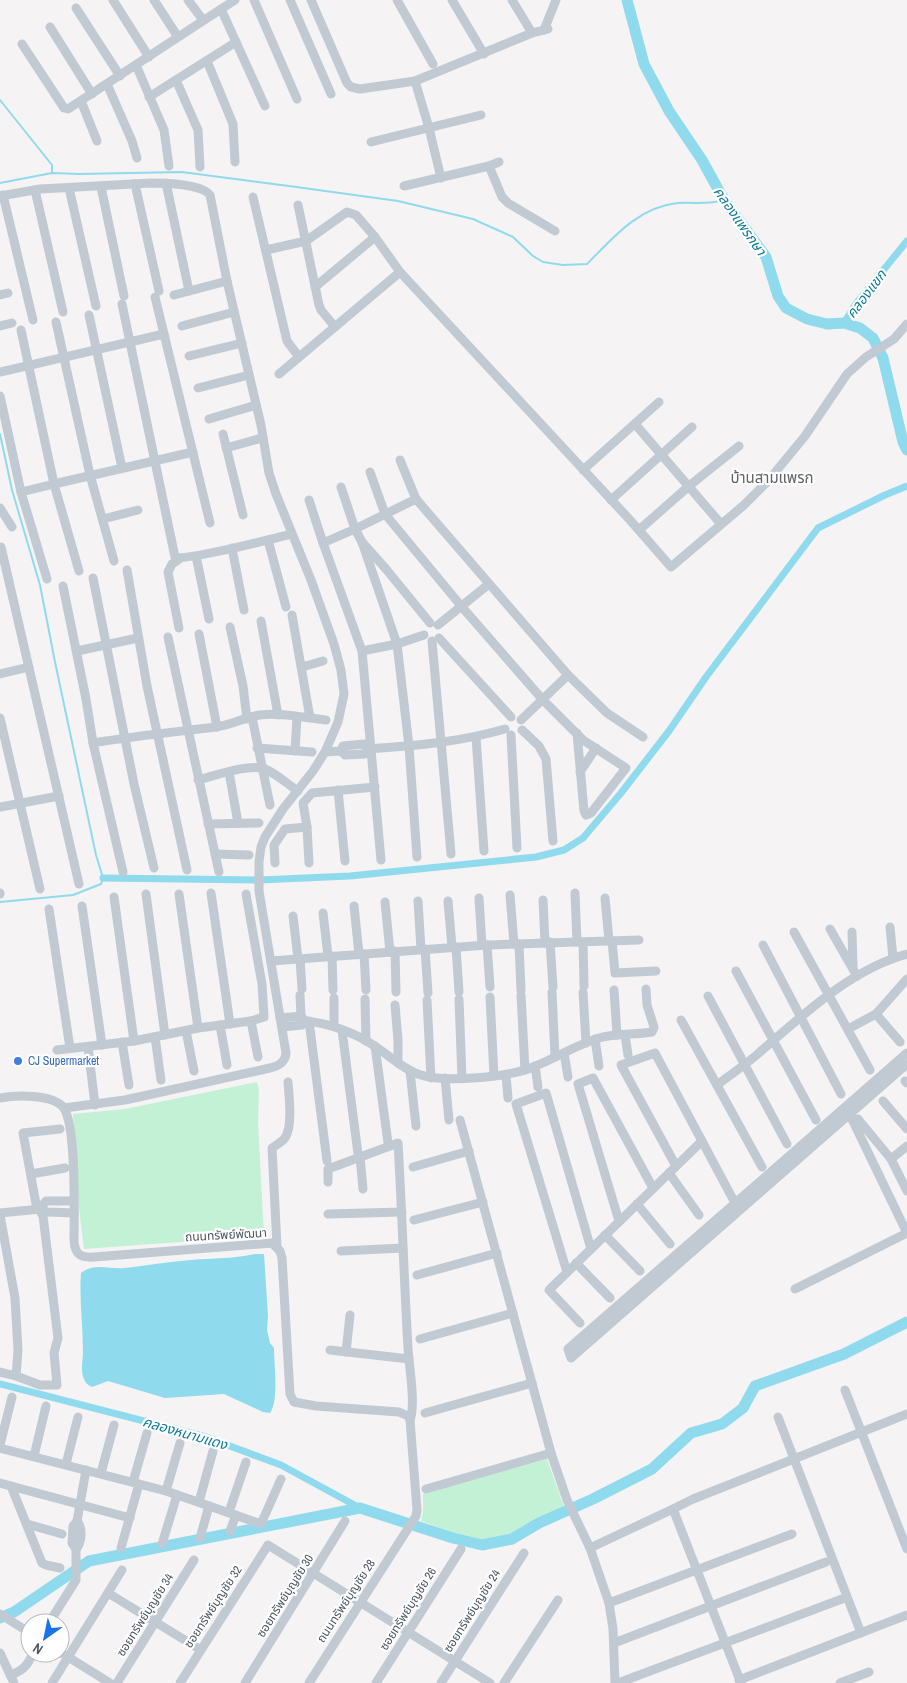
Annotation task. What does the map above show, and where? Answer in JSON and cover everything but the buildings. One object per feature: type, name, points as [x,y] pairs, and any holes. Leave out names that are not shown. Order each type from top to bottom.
[{"type":"street","points":[[113,0],[149,57]]},
{"type":"street","points":[[154,0],[178,37]]},
{"type":"street","points":[[188,0],[203,20]]},
{"type":"street","points":[[22,44],[64,108],[68,109],[235,0]]},
{"type":"street","points":[[254,0],[297,99]]},
{"type":"street","points":[[290,0],[331,94]]},
{"type":"street","points":[[311,0],[347,83],[351,87],[360,89],[415,81],[532,33],[546,30],[556,0]]},
{"type":"street","points":[[397,0],[433,64]]},
{"type":"street","points":[[452,0],[484,54]]},
{"type":"street","points":[[512,0],[532,33]]},
{"type":"street","points":[[76,8],[120,76]]},
{"type":"street","points":[[221,10],[265,106]]},
{"type":"street","points":[[50,27],[92,94]]},
{"type":"street","points":[[150,97],[236,42]]},
{"type":"street","points":[[207,61],[233,124],[236,162]]},
{"type":"street","points":[[136,65],[166,136],[169,166]]},
{"type":"street","points":[[176,80],[198,130],[200,167]]},
{"type":"street","points":[[415,81],[441,178]]},
{"type":"street","points":[[107,84],[132,141],[136,158]]},
{"type":"street","points":[[81,101],[97,141]]},
{"type":"street","points":[[372,142],[481,114]]},
{"type":"street","points":[[404,186],[499,162]]},
{"type":"street","points":[[489,166],[502,197],[508,203],[555,231]]},
{"type":"street","points":[[166,183],[189,291]]},
{"type":"street","points":[[0,1098],[20,1096],[40,1098],[59,1103],[64,1108],[95,1105],[205,1083],[278,1065],[285,1058],[281,1022],[259,891],[258,870],[261,848],[283,809],[314,771],[325,752],[342,709],[344,694],[334,644],[269,473],[261,425],[227,281],[210,195],[202,189],[166,183],[36,190],[1,196],[33,320]]},
{"type":"street","points":[[135,184],[164,334],[210,523]]},
{"type":"street","points":[[101,186],[130,342],[175,557],[179,559]]},
{"type":"street","points":[[69,188],[96,306]]},
{"type":"street","points":[[36,190],[63,312]]},
{"type":"street","points":[[253,197],[287,341],[299,357]]},
{"type":"street","points":[[298,205],[320,310],[335,327]]},
{"type":"street","points":[[266,250],[306,241],[347,212],[356,215],[375,237],[400,272],[584,470],[671,567],[744,505],[783,464],[847,374],[866,357],[886,346],[907,324]]},
{"type":"street","points":[[315,287],[375,237]]},
{"type":"street","points":[[278,374],[400,272]]},
{"type":"street","points":[[174,295],[227,281]]},
{"type":"street","points":[[182,326],[234,312]]},
{"type":"street","points":[[89,315],[122,468]]},
{"type":"street","points":[[56,322],[90,475],[114,561]]},
{"type":"street","points":[[0,326],[12,323]]},
{"type":"street","points":[[21,330],[54,484],[80,571]]},
{"type":"street","points":[[0,372],[164,334]]},
{"type":"street","points":[[189,356],[242,344]]},
{"type":"street","points":[[198,388],[249,375]]},
{"type":"street","points":[[0,396],[21,492],[47,579]]},
{"type":"street","points":[[584,470],[659,402]]},
{"type":"street","points":[[209,419],[256,405]]},
{"type":"street","points":[[635,424],[722,524]]},
{"type":"street","points":[[611,500],[692,427]]},
{"type":"street","points":[[223,434],[243,515]]},
{"type":"street","points":[[226,448],[262,438]]},
{"type":"street","points":[[639,530],[689,486],[739,446]]},
{"type":"street","points":[[21,492],[193,452]]},
{"type":"street","points":[[400,460],[416,499],[568,675],[607,713],[643,737]]},
{"type":"street","points":[[370,472],[385,514],[462,607],[543,700],[577,733],[626,768],[590,813],[586,815],[584,811],[577,733]]},
{"type":"street","points":[[341,487],[397,644],[409,746],[416,857]]},
{"type":"street","points":[[324,543],[416,499]]},
{"type":"street","points":[[309,500],[362,652],[369,749],[382,860]]},
{"type":"street","points":[[0,508],[12,527]]},
{"type":"street","points":[[103,519],[138,510]]},
{"type":"street","points":[[179,628],[168,572],[172,564],[179,559],[292,534]]},
{"type":"street","points":[[268,540],[289,611],[302,667],[310,718]]},
{"type":"street","points":[[362,542],[441,632],[436,639],[440,743],[451,854]]},
{"type":"street","points":[[1,547],[79,884]]},
{"type":"street","points":[[232,548],[244,610]]},
{"type":"street","points":[[196,556],[209,619]]},
{"type":"street","points":[[372,574],[386,568]]},
{"type":"street","points":[[127,570],[156,733],[187,870]]},
{"type":"street","points":[[93,578],[154,868]]},
{"type":"street","points":[[489,584],[462,607],[434,624],[425,626],[424,634],[427,639],[436,639],[511,718]]},
{"type":"street","points":[[63,586],[122,872]]},
{"type":"street","points":[[261,620],[278,715]]},
{"type":"street","points":[[230,627],[270,805]]},
{"type":"street","points":[[200,634],[217,727]]},
{"type":"street","points":[[362,652],[397,644],[424,634]]},
{"type":"street","points":[[168,637],[219,872]]},
{"type":"street","points":[[76,651],[138,638]]},
{"type":"street","points":[[302,667],[323,661]]},
{"type":"street","points":[[0,674],[29,667]]},
{"type":"street","points":[[325,752],[342,751],[343,746],[364,744],[369,749],[440,743],[508,732],[517,735],[522,725],[543,700],[568,675]]},
{"type":"street","points":[[94,743],[156,733],[235,724],[260,715],[326,720]]},
{"type":"street","points":[[295,751],[297,717]]},
{"type":"street","points":[[517,848],[508,732],[505,723],[511,718],[516,717],[546,758],[553,841]]},
{"type":"street","points":[[0,718],[40,889]]},
{"type":"street","points":[[476,737],[484,851]]},
{"type":"street","points":[[257,748],[312,752]]},
{"type":"street","points":[[580,772],[596,748]]},
{"type":"street","points":[[198,780],[251,768],[262,768],[272,772],[298,791]]},
{"type":"street","points":[[230,772],[238,823]]},
{"type":"street","points":[[309,863],[307,827],[303,804],[312,793],[375,788]]},
{"type":"street","points":[[338,790],[345,861]]},
{"type":"street","points":[[0,807],[58,796]]},
{"type":"street","points":[[208,824],[259,823]]},
{"type":"street","points":[[275,863],[274,846],[285,829],[307,827]]},
{"type":"street","points":[[215,854],[249,855]]},
{"type":"street","points":[[212,893],[230,1024]]},
{"type":"street","points":[[575,893],[583,988],[591,1041],[599,1066]]},
{"type":"street","points":[[146,894],[165,1034]]},
{"type":"street","points":[[179,894],[198,1028]]},
{"type":"street","points":[[57,1050],[134,1041],[198,1028],[251,1021],[264,1016],[262,984],[246,894]]},
{"type":"street","points":[[510,895],[521,992],[525,1070]]},
{"type":"street","points":[[114,897],[134,1041]]},
{"type":"street","points":[[479,898],[490,987]]},
{"type":"street","points":[[605,898],[621,1035],[628,1055]]},
{"type":"street","points":[[544,900],[559,1055],[568,1077]]},
{"type":"street","points":[[418,901],[428,996],[431,1078]]},
{"type":"street","points":[[448,901],[459,995],[462,1078]]},
{"type":"street","points":[[385,902],[396,992]]},
{"type":"street","points":[[82,906],[90,974],[102,1045]]},
{"type":"street","points":[[354,906],[362,954],[366,1041]]},
{"type":"street","points":[[49,909],[70,1048]]},
{"type":"street","points":[[323,913],[338,1028],[363,1188]]},
{"type":"street","points":[[293,916],[301,992],[327,1161]]},
{"type":"street","points":[[890,927],[893,958]]},
{"type":"street","points":[[830,929],[855,973]]},
{"type":"street","points":[[794,932],[870,1070]]},
{"type":"street","points":[[852,932],[855,973]]},
{"type":"street","points":[[271,961],[484,945],[639,940]]},
{"type":"street","points":[[763,945],[842,1094]]},
{"type":"street","points":[[717,1085],[855,973],[907,954]]},
{"type":"street","points":[[615,973],[656,971]]},
{"type":"street","points":[[736,971],[816,1120]]},
{"type":"street","points":[[848,1029],[876,1014],[905,986]]},
{"type":"street","points":[[281,1022],[305,1019],[338,1028],[375,1046],[410,1071],[431,1078],[506,1075],[525,1070],[591,1041],[621,1035],[646,1033],[654,1029],[647,1006],[646,989]]},
{"type":"street","points":[[708,996],[787,1144]]},
{"type":"street","points":[[490,997],[494,1076]]},
{"type":"street","points":[[395,1005],[398,1063]]},
{"type":"street","points":[[876,1014],[900,1042]]},
{"type":"street","points":[[681,1020],[762,1167]]},
{"type":"street","points":[[251,1021],[258,1057]]},
{"type":"street","points":[[220,1025],[227,1065]]},
{"type":"street","points":[[186,1031],[194,1071]]},
{"type":"street","points":[[155,1037],[161,1080]]},
{"type":"street","points":[[122,1042],[129,1085]]},
{"type":"street","points":[[375,1046],[388,1143]]},
{"type":"street","points":[[88,1047],[95,1105]]},
{"type":"street","points":[[699,1216],[673,1169],[621,1065],[655,1053],[735,1203]]},
{"type":"street","points":[[902,1064],[735,1203],[568,1349],[570,1358],[854,1117],[902,1064],[907,1053]]},
{"type":"street","points":[[535,1066],[538,1087]]},
{"type":"street","points":[[410,1071],[416,1126]]},
{"type":"street","points":[[506,1075],[508,1098]]},
{"type":"street","points":[[445,1078],[449,1120]]},
{"type":"street","points":[[619,1222],[578,1084],[593,1078],[654,1188]]},
{"type":"street","points":[[276,1246],[272,1148],[284,1139],[288,1131],[288,1082]]},
{"type":"street","points":[[567,1272],[516,1104],[546,1093],[591,1249]]},
{"type":"street","points":[[883,1101],[907,1129]]},
{"type":"street","name":"ถนนทรัพย์พัฒนา","points":[[64,1108],[69,1125],[74,1164],[75,1248],[79,1255],[83,1258],[272,1243],[280,1251],[282,1258],[290,1394],[294,1402],[316,1406],[399,1412],[408,1416],[410,1420]]},
{"type":"street","points":[[854,1117],[891,1159],[907,1191]]},
{"type":"street","points":[[795,1289],[907,1233],[854,1117]]},
{"type":"street","points":[[460,1120],[552,1453],[567,1500],[590,1548],[609,1603],[617,1683],[842,1599]]},
{"type":"street","points":[[0,1372],[40,1385],[57,1385],[54,1353],[58,1338],[43,1216],[36,1204],[23,1133],[60,1129]]},
{"type":"street","points":[[580,1323],[549,1290],[702,1141]]},
{"type":"street","points":[[328,1182],[328,1169],[359,1155],[398,1143],[413,1405],[410,1420]]},
{"type":"street","points":[[891,1159],[907,1146]]},
{"type":"street","points":[[413,1167],[469,1151]]},
{"type":"street","points":[[31,1174],[65,1168]]},
{"type":"street","points":[[40,1209],[46,1201],[74,1201]]},
{"type":"street","points":[[414,1220],[483,1202]]},
{"type":"street","points":[[637,1204],[670,1244]]},
{"type":"street","points":[[16,1376],[18,1350],[15,1298],[0,1214],[40,1209],[47,1212],[74,1213]]},
{"type":"street","points":[[328,1214],[402,1212]]},
{"type":"street","points":[[605,1235],[640,1271]]},
{"type":"street","points":[[341,1251],[403,1248]]},
{"type":"street","points":[[417,1275],[497,1253]]},
{"type":"street","points":[[576,1263],[610,1298]]},
{"type":"street","points":[[420,1339],[513,1313]]},
{"type":"street","points":[[346,1352],[350,1315]]},
{"type":"street","points":[[330,1350],[409,1359]]},
{"type":"street","points":[[425,1414],[532,1383]]},
{"type":"street","points":[[846,1390],[907,1549]]},
{"type":"street","points":[[12,1397],[4,1414],[0,1447],[166,1491],[261,1524],[280,1479]]},
{"type":"street","points":[[34,1456],[46,1406]]},
{"type":"street","points":[[590,1548],[673,1510],[692,1499],[907,1414]]},
{"type":"street","points":[[66,1464],[78,1417]]},
{"type":"street","points":[[778,1417],[861,1633]]},
{"type":"street","name":"ถนนทรัพย์บุญชัย 28","points":[[309,1683],[416,1516],[417,1507],[410,1420]]},
{"type":"street","points":[[101,1473],[114,1425]]},
{"type":"street","points":[[121,1548],[130,1518],[147,1433]]},
{"type":"street","points":[[166,1491],[180,1443]]},
{"type":"street","points":[[198,1502],[213,1451]]},
{"type":"street","points":[[426,1489],[552,1453]]},
{"type":"street","points":[[230,1531],[246,1462]]},
{"type":"street","points":[[55,1613],[76,1580],[76,1554],[72,1543],[73,1526],[77,1522],[86,1470]]},
{"type":"street","points":[[0,1483],[130,1518]]},
{"type":"street","points":[[11,1486],[42,1563],[46,1566],[60,1568]]},
{"type":"street","points":[[162,1544],[177,1495]]},
{"type":"street","points":[[200,1538],[209,1506]]},
{"type":"street","points":[[673,1510],[740,1682],[907,1615]]},
{"type":"street","name":"ซอยทรัพย์บุญชัย 30","points":[[245,1683],[345,1522]]},
{"type":"street","points":[[27,1524],[62,1534]]},
{"type":"street","points":[[609,1603],[792,1534]]},
{"type":"street","name":"ซอยทรัพย์บุญชัย 32","points":[[180,1683],[268,1545],[314,1573]]},
{"type":"street","name":"ซอยทรัพย์บุญชัย 26","points":[[376,1683],[461,1549]]},
{"type":"street","name":"ซอยทรัพย์บุญชัย 24","points":[[441,1683],[524,1553]]},
{"type":"street","name":"ซอยทรัพย์บุญชัย 34","points":[[117,1683],[194,1560]]},
{"type":"street","points":[[614,1643],[826,1562]]},
{"type":"street","points":[[70,1646],[122,1570]]},
{"type":"street","points":[[314,1573],[490,1683]]},
{"type":"street","points":[[108,1593],[200,1650]]},
{"type":"street","points":[[504,1683],[558,1600]]},
{"type":"street","points":[[0,1614],[20,1627]]},
{"type":"street","points":[[0,1653],[12,1679],[28,1663]]},
{"type":"street","points":[[70,1658],[110,1683]]},
{"type":"street","points":[[52,1683],[60,1663]]},
{"type":"street","points":[[840,1683],[869,1672]]},
{"type":"green space","points":[[257,1082],[259,1091],[258,1122],[264,1236],[84,1249],[78,1200],[73,1114],[125,1109]]},
{"type":"green space","points":[[547,1459],[564,1507],[527,1528],[507,1537],[489,1541],[464,1536],[421,1521],[423,1494]]},
{"type":"water","points":[[264,1254],[268,1316],[267,1330],[270,1343],[274,1348],[275,1391],[273,1407],[270,1413],[263,1412],[224,1394],[165,1398],[108,1381],[92,1387],[86,1383],[82,1369],[81,1273],[97,1267],[125,1268]]},
{"type":"waterway","name":"คลองแพรกษา","points":[[627,0],[644,64],[669,111],[702,160],[724,200],[766,257],[778,296],[786,308],[807,319],[827,324],[844,323],[860,328],[873,338],[883,358],[903,442],[907,450]]},
{"type":"waterway","points":[[0,100],[52,165],[52,173]]},
{"type":"waterway","points":[[0,183],[52,173],[182,172],[398,201],[473,219],[513,237],[533,256],[543,262],[563,265],[587,264],[627,225],[651,211],[678,203],[706,203],[724,200]]},
{"type":"waterway","name":"คลองแขก","points":[[844,323],[855,305],[907,241]]},
{"type":"waterway","points":[[0,434],[12,490],[40,585],[96,855],[103,878],[101,884],[73,895],[0,902]]},
{"type":"waterway","points":[[103,878],[260,880],[350,876],[536,857],[564,850],[583,838],[621,793],[669,731],[706,677],[818,528],[907,486]]},
{"type":"waterway","points":[[0,1618],[14,1612],[89,1561],[360,1508],[453,1538],[482,1545],[512,1539],[539,1523],[593,1499],[652,1469],[691,1433],[722,1424],[743,1408],[755,1386],[844,1354],[907,1322]]},
{"type":"waterway","name":"คลองหนามแดง","points":[[0,1384],[206,1437],[281,1465],[360,1508]]},
{"type":"place","name":"CJ Supermarket","points":[[18,1061]]},
{"type":"district","name":"บ้านสามแพรก","points":[[772,477]]}]
